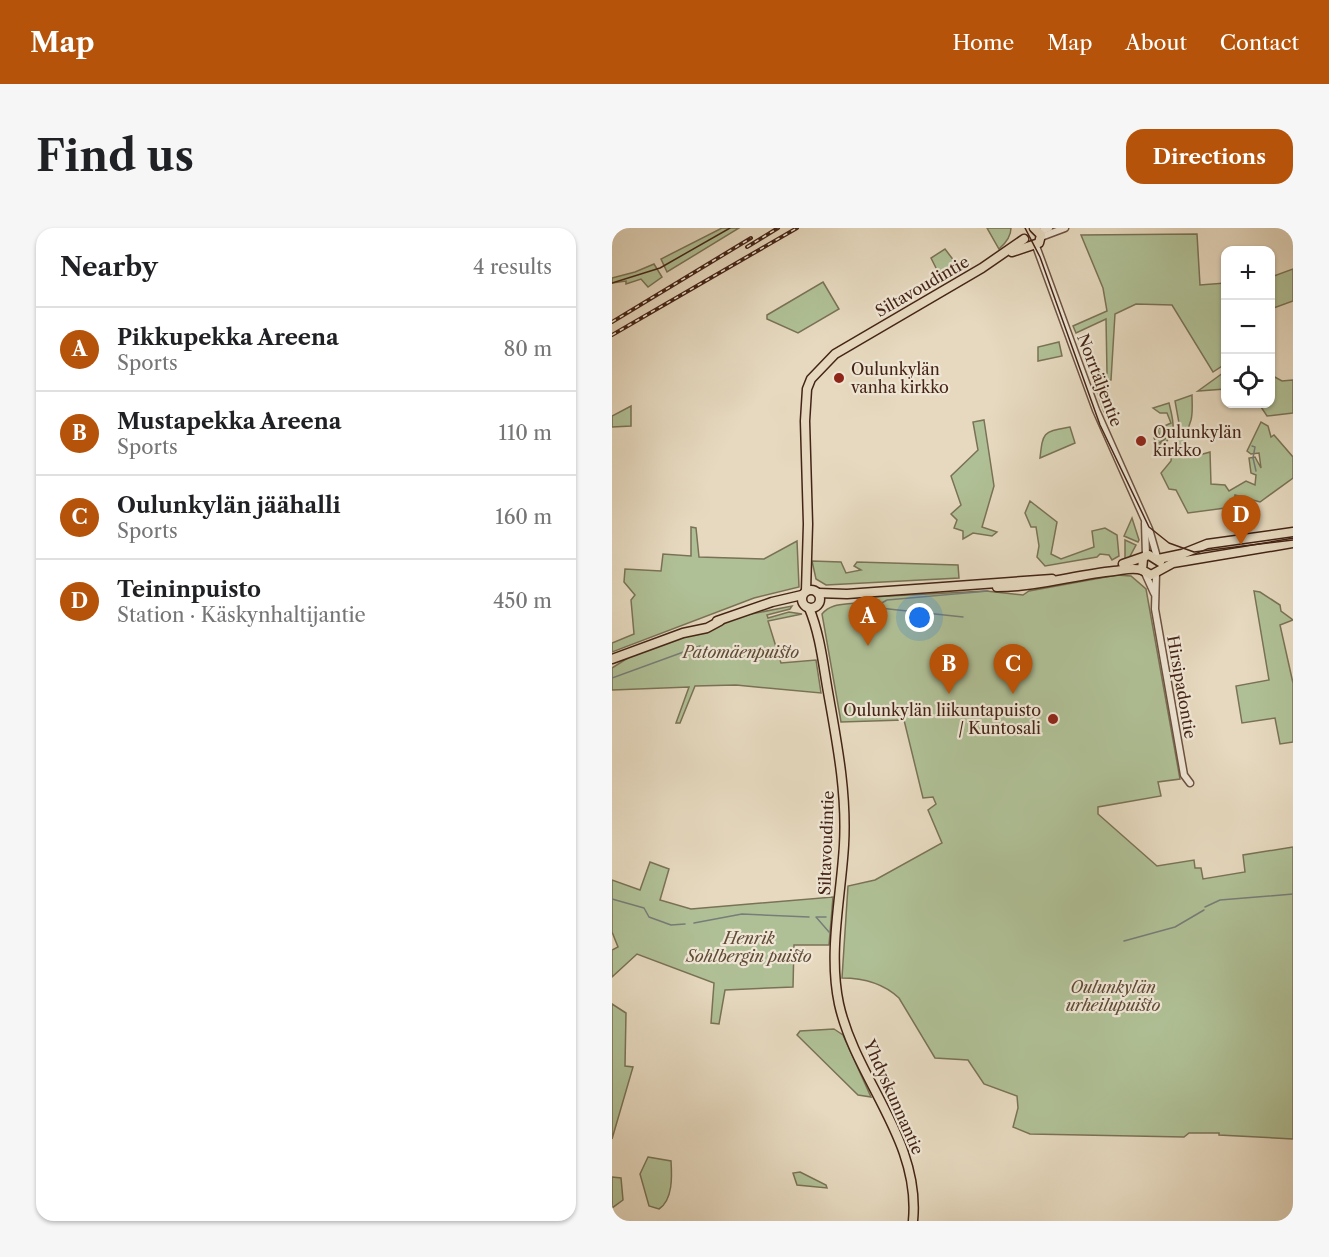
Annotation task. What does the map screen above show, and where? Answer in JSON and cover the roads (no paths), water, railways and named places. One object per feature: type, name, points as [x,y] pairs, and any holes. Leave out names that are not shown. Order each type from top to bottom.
[{"type":"main road","name":"Siltavoudintie","points":[[844,1022],[837,992],[835,966],[844,843],[844,789],[806,570],[805,421],[808,392],[816,374],[835,354],[1031,236]]},
{"type":"main road","points":[[1098,571],[1143,572],[1207,544],[1293,532]]},
{"type":"main road","points":[[612,659],[702,627],[712,621],[720,621],[762,607],[847,594],[1052,579],[1098,571],[1144,557],[1158,564],[1173,563],[1293,543]]},
{"type":"main road","points":[[1143,572],[1144,557]]},
{"type":"main road","name":"Yhdyskunnantie","points":[[844,1022],[905,1154],[914,1194],[913,1221]]},
{"type":"street","points":[[1031,236],[1049,228]]},
{"type":"street","points":[[1031,236],[1070,228]]},
{"type":"street","name":"Norrtäljentie","points":[[1031,236],[1099,419],[1145,522],[1158,564]]},
{"type":"street","name":"Norrtäljentie","points":[[1144,557],[1145,522]]},
{"type":"street","name":"Hirsipadontie","points":[[1158,564],[1154,593],[1184,776],[1190,783]]},
{"type":"street","name":"Hirsipadontie","points":[[1143,572],[1154,593]]},
{"type":"waterway","points":[[1252,446],[1255,447],[1253,458],[1256,471]]},
{"type":"waterway","points":[[873,608],[887,600],[988,591]]},
{"type":"waterway","points":[[861,606],[963,617]]},
{"type":"waterway","points":[[612,678],[700,646]]},
{"type":"waterway","points":[[1205,907],[1220,900],[1293,894]]},
{"type":"waterway","points":[[612,899],[644,908],[649,917],[671,925],[685,924]]},
{"type":"waterway","points":[[1124,941],[1175,927],[1204,910]]},
{"type":"waterway","points":[[694,923],[742,914],[809,917]]},
{"type":"waterway","points":[[816,917],[829,932]]},
{"type":"waterway","points":[[817,917],[826,917]]},
{"type":"tram line","points":[[612,283],[660,268],[730,228]]},
{"type":"tram line","points":[[1025,228],[1040,257],[1100,425],[1149,527],[1169,543],[1194,552],[1293,540]]},
{"type":"railway","points":[[747,247],[778,228]]},
{"type":"railway","points":[[612,335],[797,228]]},
{"type":"railway","points":[[612,322],[751,238]]},
{"type":"place","name":"Oulunkylän vanha kirkko","points":[[839,378]]},
{"type":"place","name":"Oulunkylän kirkko","points":[[1141,441]]},
{"type":"place","name":"Teininpuisto","points":[[1241,545]]},
{"type":"place","name":"Pikkupekka Areena","points":[[868,646]]},
{"type":"place","name":"Mustapekka Areena","points":[[949,694]]},
{"type":"place","name":"Oulunkylän jäähalli","points":[[1013,694]]},
{"type":"place","name":"Oulunkylän liikuntapuisto / Kuntosali","points":[[1053,719]]},
{"type":"park label","name":"Patomäenpuisto","points":[[741,652]]},
{"type":"park label","name":"Henrik Sohlbergin puisto","points":[[749,947]]},
{"type":"park label","name":"Oulunkylän urheilupuisto","points":[[1113,996]]}]
